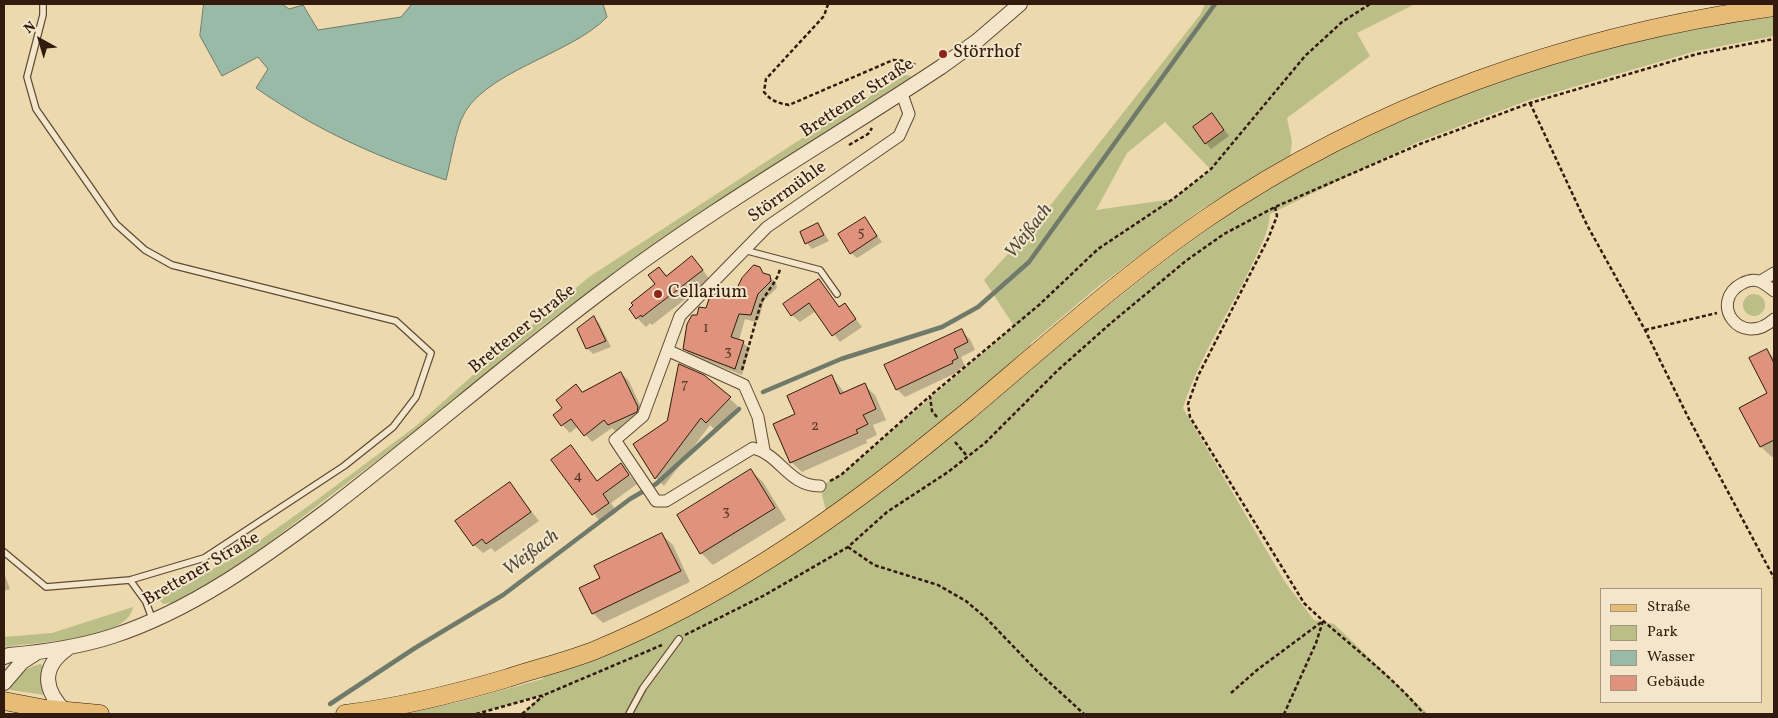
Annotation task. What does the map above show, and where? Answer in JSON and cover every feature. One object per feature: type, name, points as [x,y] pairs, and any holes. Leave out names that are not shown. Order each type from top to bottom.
[{"type":"main road","points":[[345,714],[380,710],[455,694],[597,649],[687,607],[785,550],[865,495],[967,412],[1106,294],[1205,220],[1298,162],[1398,113],[1503,71],[1578,48],[1650,30],[1729,13],[1774,7]]},
{"type":"main road","points":[[4,701],[66,712],[100,714]]},
{"type":"street","name":"Brettener Straße","points":[[4,657],[67,649],[113,636],[153,621],[191,602],[262,559],[380,470],[559,323],[612,283],[713,214],[902,94],[977,41],[1020,4]]},
{"type":"street","name":"Störrmühle","points":[[764,450],[754,448],[666,501],[656,501],[615,440],[643,416],[669,351],[680,316],[766,227],[899,136],[909,114],[902,94]]},
{"type":"street","points":[[1761,281],[1774,273]]},
{"type":"street","points":[[1774,291],[1761,281],[1749,280],[1734,287],[1727,300],[1728,311],[1734,323],[1748,330],[1764,328],[1774,319]]},
{"type":"street","points":[[669,351],[744,385],[758,417],[764,450],[795,479],[806,486],[820,486]]},
{"type":"street","points":[[66,712],[54,700],[48,680],[49,667],[55,657],[67,649]]},
{"type":"street","points":[[4,683],[22,662],[37,653]]},
{"type":"lane","points":[[4,552],[46,587],[130,580],[204,558],[344,466],[394,427],[416,397],[431,353],[396,321],[172,265],[145,250],[116,224],[36,109],[28,77],[43,15],[43,4]]},
{"type":"lane","points":[[744,250],[820,270],[837,294]]},
{"type":"lane","points":[[130,580],[146,602],[153,621]]},
{"type":"lane","points":[[630,714],[643,688],[679,639]]},
{"type":"path","points":[[828,4],[824,16],[766,79],[764,92],[767,97],[776,103],[789,105],[893,60],[909,61],[916,64],[926,77]]},
{"type":"path","points":[[820,486],[841,475],[930,396],[1039,305],[1098,249],[1173,199],[1211,170],[1305,56],[1342,22],[1370,4]]},
{"type":"path","points":[[476,714],[544,695],[679,639],[763,596],[848,547],[887,512],[948,472],[985,443],[1091,340],[1187,260],[1224,234],[1276,207],[1420,144],[1530,103],[1696,54],[1774,39]]},
{"type":"path","points":[[1530,103],[1587,225],[1645,330],[1688,417],[1774,578]]},
{"type":"path","points":[[1276,207],[1278,216],[1268,239],[1198,376],[1188,404],[1190,417],[1304,603],[1323,621],[1367,656],[1424,714]]},
{"type":"path","points":[[738,382],[753,339],[756,317],[766,293],[777,280],[782,261]]},
{"type":"path","points":[[1645,330],[1728,311]]},
{"type":"path","points":[[930,396],[932,411],[938,419]]},
{"type":"path","points":[[955,441],[966,456]]},
{"type":"path","points":[[848,547],[874,565],[938,585],[966,601],[1084,714]]},
{"type":"path","points":[[1231,693],[1264,665],[1323,621]]},
{"type":"path","points":[[1284,714],[1316,643],[1323,621]]},
{"type":"path","points":[[522,714],[544,695]]},
{"type":"green space","points":[[1205,4],[1415,4],[1357,33],[1370,56],[1287,118],[1292,142],[1290,157],[1200,210],[1100,285],[1030,344],[1043,358],[1209,228],[1270,188],[1336,151],[1406,118],[1479,89],[1553,64],[1628,44],[1702,28],[1774,17],[1774,36],[1696,51],[1529,100],[1418,142],[1270,214],[1266,234],[1242,285],[1205,354],[1183,408],[1285,582],[1314,620],[1334,624],[1428,714],[522,714],[542,695],[476,714],[398,714],[455,703],[543,679],[545,666],[687,607],[826,511],[820,486],[841,475],[1014,326],[984,280],[1038,221],[1200,15]],"holes":[[[1165,122],[1211,170],[1173,199],[1096,210],[1127,153]]]},
{"type":"green space","points":[[905,75],[911,76],[630,262],[545,324],[430,420],[263,547],[194,594],[171,603],[163,604],[157,597],[238,556],[314,502],[416,426],[483,366],[589,277],[801,139]]},
{"type":"green space","points":[[1754,294],[1762,297],[1765,305],[1762,313],[1754,316],[1746,313],[1743,305],[1746,297]]},
{"type":"green space","points":[[133,607],[127,618],[115,627],[97,633],[77,638],[4,647],[4,637],[52,633]]},
{"type":"green space","points":[[41,664],[43,667],[41,682],[45,695],[10,690],[11,685],[22,673],[31,667]]},
{"type":"water","points":[[204,4],[282,4],[289,9],[303,5],[318,30],[401,17],[412,4],[603,4],[607,17],[572,42],[506,76],[471,103],[461,120],[446,180],[395,162],[325,130],[256,88],[268,69],[258,57],[222,76],[200,36]]},
{"type":"building","points":[[1212,113],[1224,130],[1205,144],[1193,127]]},
{"type":"building","points":[[865,217],[877,236],[850,254],[838,234]]},
{"type":"building","points":[[818,223],[824,235],[805,244],[800,232]]},
{"type":"building","name":"Cellarium","points":[[692,256],[703,270],[642,317],[641,315],[636,319],[629,309],[633,305],[631,303],[655,284],[648,275],[659,267],[666,276]]},
{"type":"building","points":[[754,265],[760,267],[763,273],[770,275],[771,281],[758,294],[751,315],[739,314],[731,337],[744,341],[735,369],[683,349],[687,324],[692,315],[697,315],[699,307],[706,308],[710,296],[715,294],[732,298],[742,278]]},
{"type":"building","points":[[819,279],[839,307],[845,303],[856,319],[832,336],[809,303],[791,316],[783,304]]},
{"type":"building","points":[[594,316],[606,341],[586,349],[577,329]]},
{"type":"building","points":[[962,329],[968,342],[954,349],[958,358],[952,361],[953,363],[896,390],[884,365]]},
{"type":"building","points":[[1767,349],[1774,363],[1774,440],[1760,447],[1739,408],[1767,393],[1749,358]]},
{"type":"building","points":[[679,364],[704,375],[731,397],[706,423],[701,418],[655,479],[633,444],[667,421]]},
{"type":"building","points":[[621,372],[638,407],[637,412],[608,425],[604,420],[584,436],[571,419],[561,426],[553,415],[562,408],[556,400],[576,384],[582,392]]},
{"type":"building","points":[[832,375],[840,394],[865,383],[876,409],[863,415],[868,424],[856,430],[858,433],[790,463],[773,424],[795,414],[787,396]]},
{"type":"building","points":[[571,445],[597,481],[621,463],[629,475],[603,494],[609,503],[592,515],[551,460]]},
{"type":"building","points":[[751,469],[775,508],[700,554],[677,515]]},
{"type":"building","points":[[510,482],[531,512],[486,544],[482,539],[473,546],[455,521]]},
{"type":"building","points":[[662,533],[681,571],[592,614],[579,588],[600,578],[594,566]]},
{"type":"waterway","name":"Weißach","points":[[763,392],[841,359],[942,327],[978,307],[1029,262],[1215,4]]},
{"type":"waterway","name":"Weißach","points":[[330,704],[415,648],[503,595],[630,499],[656,484],[739,409]]},
{"type":"place","name":"Störrhof","points":[[943,54]]},
{"type":"place","name":"Cellarium","points":[[658,294]]}]
